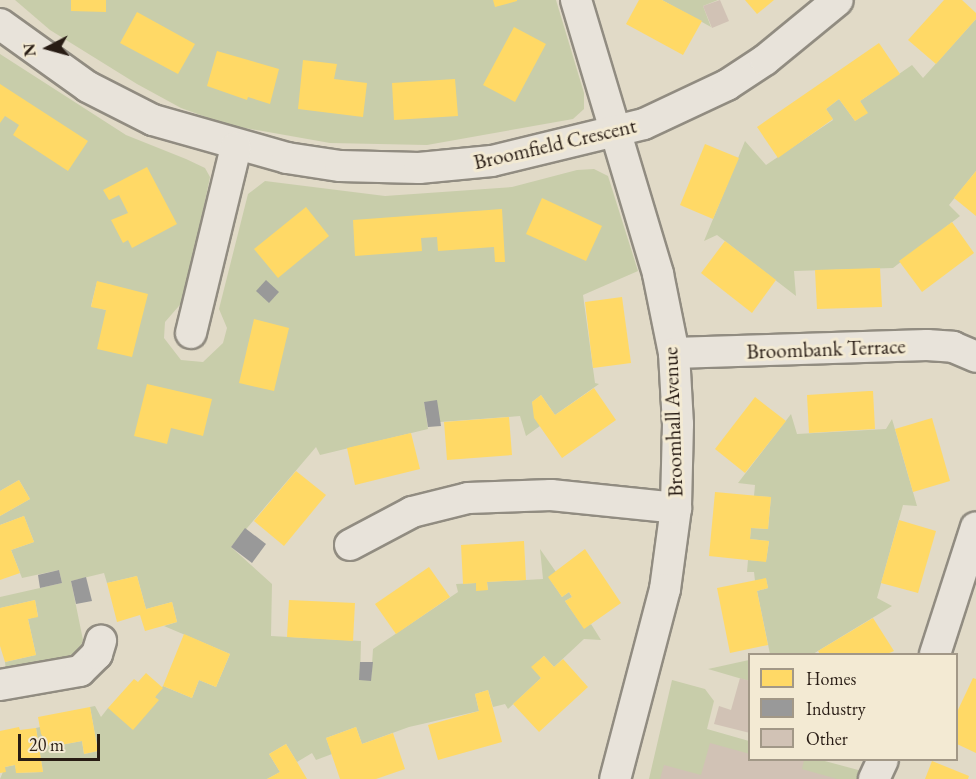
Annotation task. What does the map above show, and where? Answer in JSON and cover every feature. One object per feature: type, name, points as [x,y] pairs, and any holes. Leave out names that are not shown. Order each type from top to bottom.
[{"type":"street","name":"Broomhall Avenue","points":[[576,0],[656,264],[674,353],[678,424],[676,508],[657,627],[615,779]]},
{"type":"street","name":"Broomfield Crescent","points":[[0,24],[46,60],[118,104],[153,120],[236,147],[340,166],[419,168],[492,161],[617,133],[727,85],[765,60],[838,0]]},
{"type":"street","points":[[191,333],[236,147]]},
{"type":"street","name":"Broombank Terrace","points":[[674,353],[927,345],[953,347],[976,357]]},
{"type":"street","points":[[350,545],[412,512],[468,498],[551,495],[676,508]]},
{"type":"street","points":[[935,653],[976,527]]},
{"type":"street","points":[[0,685],[80,671],[97,654],[101,641]]},
{"type":"street","points":[[874,779],[882,761]]},
{"type":"green space","points":[[15,0],[556,0],[584,93],[584,109],[573,119],[427,145],[330,143],[228,125],[181,108],[137,84],[50,30]]},
{"type":"green space","points":[[662,0],[718,0],[703,6],[711,27]]},
{"type":"green space","points":[[976,19],[976,171],[949,205],[960,216],[893,268],[794,271],[796,296],[717,235],[704,241],[745,141],[766,165],[833,120],[826,109],[839,99],[855,121],[867,113],[860,101],[912,65],[923,78]]},
{"type":"green space","points":[[0,54],[126,135],[205,168],[210,177],[185,299],[165,322],[164,338],[181,360],[203,362],[223,343],[227,328],[219,309],[248,194],[265,181],[385,196],[512,187],[577,170],[594,169],[608,176],[638,271],[583,295],[595,383],[599,384],[555,415],[541,395],[532,402],[540,426],[526,436],[520,416],[440,422],[424,402],[428,429],[320,455],[316,447],[231,547],[272,584],[271,636],[361,641],[360,680],[371,680],[373,649],[458,592],[456,584],[476,583],[476,590],[488,590],[487,582],[543,579],[540,549],[556,572],[549,578],[562,597],[569,592],[572,597],[565,601],[584,628],[591,624],[601,640],[584,639],[554,667],[544,656],[532,667],[541,678],[508,709],[505,704],[493,707],[488,690],[475,694],[479,711],[409,727],[362,744],[356,727],[326,738],[332,754],[316,760],[312,753],[297,762],[286,744],[269,754],[280,772],[267,779],[0,779],[5,767],[15,765],[17,773],[43,772],[36,728],[40,727],[50,747],[82,741],[84,754],[98,751],[90,707],[95,706],[101,717],[108,708],[155,697],[163,686],[192,698],[199,680],[216,687],[230,654],[164,626],[177,622],[172,602],[146,609],[137,576],[107,583],[104,573],[71,581],[83,640],[77,657],[6,670],[5,662],[36,655],[28,619],[38,616],[35,600],[0,608],[0,597],[62,583],[59,570],[22,578],[11,550],[34,542],[24,516],[0,525],[0,516],[30,499],[19,480],[0,491]],"holes":[[[97,282],[112,285],[106,310],[91,306]]]},
{"type":"green space","points":[[791,414],[797,434],[886,429],[892,419],[917,506],[903,505],[877,598],[892,606],[815,653],[770,653],[757,591],[768,588],[766,579],[755,581],[754,572],[747,572],[748,560],[766,561],[769,541],[750,539],[751,528],[768,529],[771,497],[754,496],[755,485],[738,483]]},
{"type":"green space","points":[[748,660],[748,681],[708,669]]},
{"type":"green space","points":[[672,680],[705,689],[714,701],[707,729],[748,741],[748,761],[825,761],[862,771],[859,779],[649,779]]},
{"type":"building: Homes","points":[[71,0],[106,0],[106,12],[71,11]]},
{"type":"building: Homes","points":[[493,0],[517,0],[517,1],[495,7]]},
{"type":"building: Homes","points":[[639,0],[662,0],[702,21],[683,55],[626,24]]},
{"type":"building: Homes","points":[[745,0],[774,0],[757,14]]},
{"type":"building: Homes","points":[[944,0],[962,0],[976,13],[976,19],[936,64],[908,40]]},
{"type":"building: Homes","points":[[137,12],[195,44],[178,74],[120,43]]},
{"type":"building: Homes","points":[[514,27],[546,44],[515,102],[483,85]]},
{"type":"building: Homes","points":[[879,43],[900,74],[860,101],[868,113],[855,121],[839,99],[826,109],[833,119],[778,158],[757,127]]},
{"type":"building: Homes","points":[[217,51],[279,69],[270,104],[248,97],[247,100],[207,86]]},
{"type":"building: Homes","points":[[303,60],[337,64],[334,79],[367,83],[363,117],[298,109]]},
{"type":"building: Homes","points":[[455,79],[458,116],[394,120],[392,83]]},
{"type":"building: Homes","points":[[0,84],[88,141],[68,171],[13,135],[19,125],[5,116],[0,123]]},
{"type":"building: Homes","points":[[705,144],[739,158],[713,219],[680,205]]},
{"type":"building: Homes","points":[[147,167],[177,224],[132,248],[128,240],[123,243],[111,220],[128,213],[119,195],[109,200],[103,190]]},
{"type":"building: Homes","points":[[976,171],[976,216],[954,198]]},
{"type":"building: Homes","points":[[542,198],[602,226],[586,261],[526,234]]},
{"type":"building: Homes","points":[[306,207],[329,236],[278,278],[254,249]]},
{"type":"building: Homes","points":[[502,209],[505,262],[495,262],[494,247],[438,251],[437,237],[421,238],[422,251],[355,256],[353,220]]},
{"type":"building: Homes","points":[[952,222],[974,253],[922,292],[899,261]]},
{"type":"building: Homes","points":[[725,241],[776,280],[752,313],[701,273]]},
{"type":"building: Homes","points":[[880,268],[882,307],[817,309],[815,270]]},
{"type":"building: Homes","points":[[97,281],[148,294],[132,357],[97,349],[106,310],[91,307]]},
{"type":"building: Homes","points":[[622,297],[631,363],[593,368],[585,302]]},
{"type":"building: Homes","points":[[254,319],[289,328],[274,391],[239,383]]},
{"type":"building: Homes","points":[[147,384],[212,399],[203,436],[171,428],[167,444],[134,436]]},
{"type":"building: Homes","points":[[594,388],[616,420],[562,458],[534,418],[532,402],[541,395],[555,415]]},
{"type":"building: Homes","points":[[873,391],[875,429],[809,433],[807,395]]},
{"type":"building: Homes","points":[[755,397],[786,421],[745,473],[715,449]]},
{"type":"building: Homes","points":[[509,417],[512,455],[447,460],[444,422]]},
{"type":"building: Homes","points":[[932,418],[950,481],[913,492],[895,429]]},
{"type":"building: Homes","points":[[411,433],[420,469],[355,485],[347,448]]},
{"type":"building: Homes","points":[[296,471],[326,495],[284,546],[254,521]]},
{"type":"building: Homes","points":[[19,480],[30,499],[0,516],[0,491]]},
{"type":"building: Homes","points":[[715,492],[771,497],[768,529],[751,528],[750,539],[769,541],[766,562],[709,556]]},
{"type":"building: Homes","points":[[24,516],[34,542],[11,550],[20,573],[0,580],[0,525]]},
{"type":"building: Homes","points":[[899,520],[936,531],[918,593],[881,583]]},
{"type":"building: Homes","points":[[524,541],[526,580],[487,582],[488,590],[476,591],[476,583],[463,584],[461,545]]},
{"type":"building: Homes","points":[[585,549],[621,603],[584,629],[565,601],[572,597],[569,592],[562,597],[548,577]]},
{"type":"building: Homes","points":[[429,567],[450,597],[396,634],[375,604]]},
{"type":"building: Homes","points":[[137,576],[146,609],[172,602],[177,622],[145,631],[140,615],[117,622],[107,583]]},
{"type":"building: Homes","points":[[766,578],[768,588],[757,591],[768,645],[730,653],[717,588]]},
{"type":"building: Homes","points":[[35,600],[38,617],[28,619],[36,655],[5,662],[0,646],[0,608]]},
{"type":"building: Homes","points":[[289,600],[355,603],[353,641],[287,637]]},
{"type":"building: Homes","points":[[873,618],[894,651],[889,653],[819,653],[818,651]]},
{"type":"building: Homes","points":[[184,634],[230,654],[216,687],[199,680],[192,698],[163,686]]},
{"type":"building: Homes","points":[[544,656],[554,667],[563,659],[588,687],[539,732],[513,704],[541,678],[531,667]]},
{"type":"building: Homes","points":[[146,673],[163,688],[155,697],[159,700],[133,730],[108,708],[134,679],[138,682]]},
{"type":"building: Homes","points":[[973,678],[976,679],[976,753],[958,744],[958,710]]},
{"type":"building: Homes","points":[[488,690],[502,742],[438,760],[428,725],[479,711],[475,694]]},
{"type":"building: Homes","points":[[90,707],[98,751],[84,754],[82,741],[50,747],[41,734],[38,717]]},
{"type":"building: Homes","points":[[19,727],[20,730],[36,728],[43,772],[16,773],[15,765],[5,767],[6,772],[0,773],[0,731]]},
{"type":"building: Homes","points":[[356,727],[362,744],[393,733],[405,769],[376,779],[340,779],[326,738]]},
{"type":"building: Homes","points":[[286,744],[307,779],[267,779],[280,772],[269,754]]},
{"type":"building: Homes","points":[[932,761],[969,776],[968,779],[925,779]]},
{"type":"building: Industry","points":[[266,280],[279,292],[269,303],[256,291]]},
{"type":"building: Industry","points":[[437,400],[441,426],[428,427],[424,402]]},
{"type":"building: Industry","points":[[245,528],[266,544],[252,563],[231,547]]},
{"type":"building: Industry","points":[[59,570],[62,583],[40,588],[38,575]]},
{"type":"building: Industry","points":[[86,577],[92,601],[76,604],[71,581]]},
{"type":"building: Industry","points":[[360,662],[373,662],[371,681],[359,680]]},
{"type":"building: Other","points":[[720,0],[729,21],[712,28],[703,6]]},
{"type":"building: Other","points":[[740,678],[748,680],[748,732],[714,724],[719,706],[731,710]]},
{"type":"building: Other","points":[[710,743],[748,753],[748,761],[804,761],[802,769],[837,779],[660,779],[664,765],[701,775]]}]
